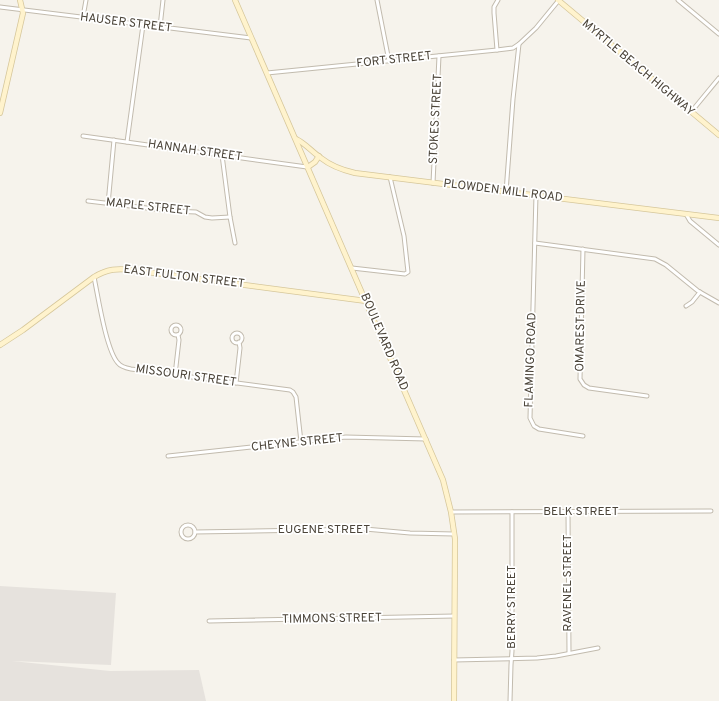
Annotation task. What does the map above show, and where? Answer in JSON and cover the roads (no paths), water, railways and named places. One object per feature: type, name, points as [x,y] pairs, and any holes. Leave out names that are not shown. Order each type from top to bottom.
[{"type":"street","points":[[0,113],[24,10],[20,0]]},
{"type":"street","points":[[82,17],[86,0]]},
{"type":"street","points":[[160,27],[163,0]]},
{"type":"street","name":"BOULEVARD ROAD","points":[[235,0],[443,480],[451,512],[455,553],[454,701]]},
{"type":"street","points":[[377,0],[388,61]]},
{"type":"street","points":[[497,50],[494,7],[498,0]]},
{"type":"street","name":"FORT STREET","points":[[267,73],[513,48],[536,28],[558,0]]},
{"type":"street","name":"MYRTLE BEACH HIGHWAY","points":[[558,0],[719,135]]},
{"type":"street","points":[[678,0],[719,34]]},
{"type":"street","name":"HAUSER STREET","points":[[0,7],[251,38]]},
{"type":"street","points":[[127,142],[143,25]]},
{"type":"street","points":[[506,192],[519,44]]},
{"type":"street","name":"STOKES STREET","points":[[433,183],[439,56]]},
{"type":"street","points":[[691,112],[719,78]]},
{"type":"street","name":"HANNAH STREET","points":[[83,136],[308,167]]},
{"type":"street","name":"PLOWDEN MILL ROAD","points":[[296,139],[334,166],[346,171],[390,178],[719,218]]},
{"type":"street","points":[[108,204],[114,140]]},
{"type":"street","points":[[222,155],[235,243]]},
{"type":"street","points":[[308,167],[316,162],[319,156]]},
{"type":"street","points":[[352,268],[405,274],[408,272],[404,236],[390,178]]},
{"type":"street","name":"FLAMINGO ROAD","points":[[536,195],[530,418],[534,426],[539,429],[583,436]]},
{"type":"street","name":"MAPLE STREET","points":[[88,201],[172,211],[196,212],[212,218],[230,217]]},
{"type":"street","points":[[686,214],[694,224],[719,245]]},
{"type":"street","points":[[535,243],[655,259],[666,265],[700,292],[719,303]]},
{"type":"street","name":"OMAREST DRIVE","points":[[583,249],[580,379],[584,385],[589,388],[647,396]]},
{"type":"street","name":"EAST FULTON STREET","points":[[0,345],[23,330],[94,277],[108,270],[124,269],[366,301]]},
{"type":"street","name":"MISSOURI STREET","points":[[94,277],[107,338],[114,358],[118,364],[124,368],[289,390],[294,392],[297,402],[301,442]]},
{"type":"street","points":[[686,306],[692,302],[700,292]]},
{"type":"street","points":[[175,375],[179,340],[178,334]]},
{"type":"street","points":[[236,383],[240,348],[239,342]]},
{"type":"street","name":"CHEYNE STREET","points":[[168,456],[346,437],[426,439]]},
{"type":"street","name":"BELK STREET","points":[[451,512],[711,511]]},
{"type":"street","name":"BERRY STREET","points":[[510,701],[512,651],[512,512]]},
{"type":"street","name":"RAVENEL STREET","points":[[568,512],[569,654]]},
{"type":"street","name":"EUGENE STREET","points":[[187,525],[192,527],[195,532],[193,537],[188,540],[184,538],[180,532],[182,528],[187,525]]},
{"type":"street","name":"EUGENE STREET","points":[[195,532],[365,529],[410,533],[454,534]]},
{"type":"street","name":"TIMMONS STREET","points":[[209,621],[454,616]]},
{"type":"street","points":[[454,660],[546,657],[598,648]]}]
